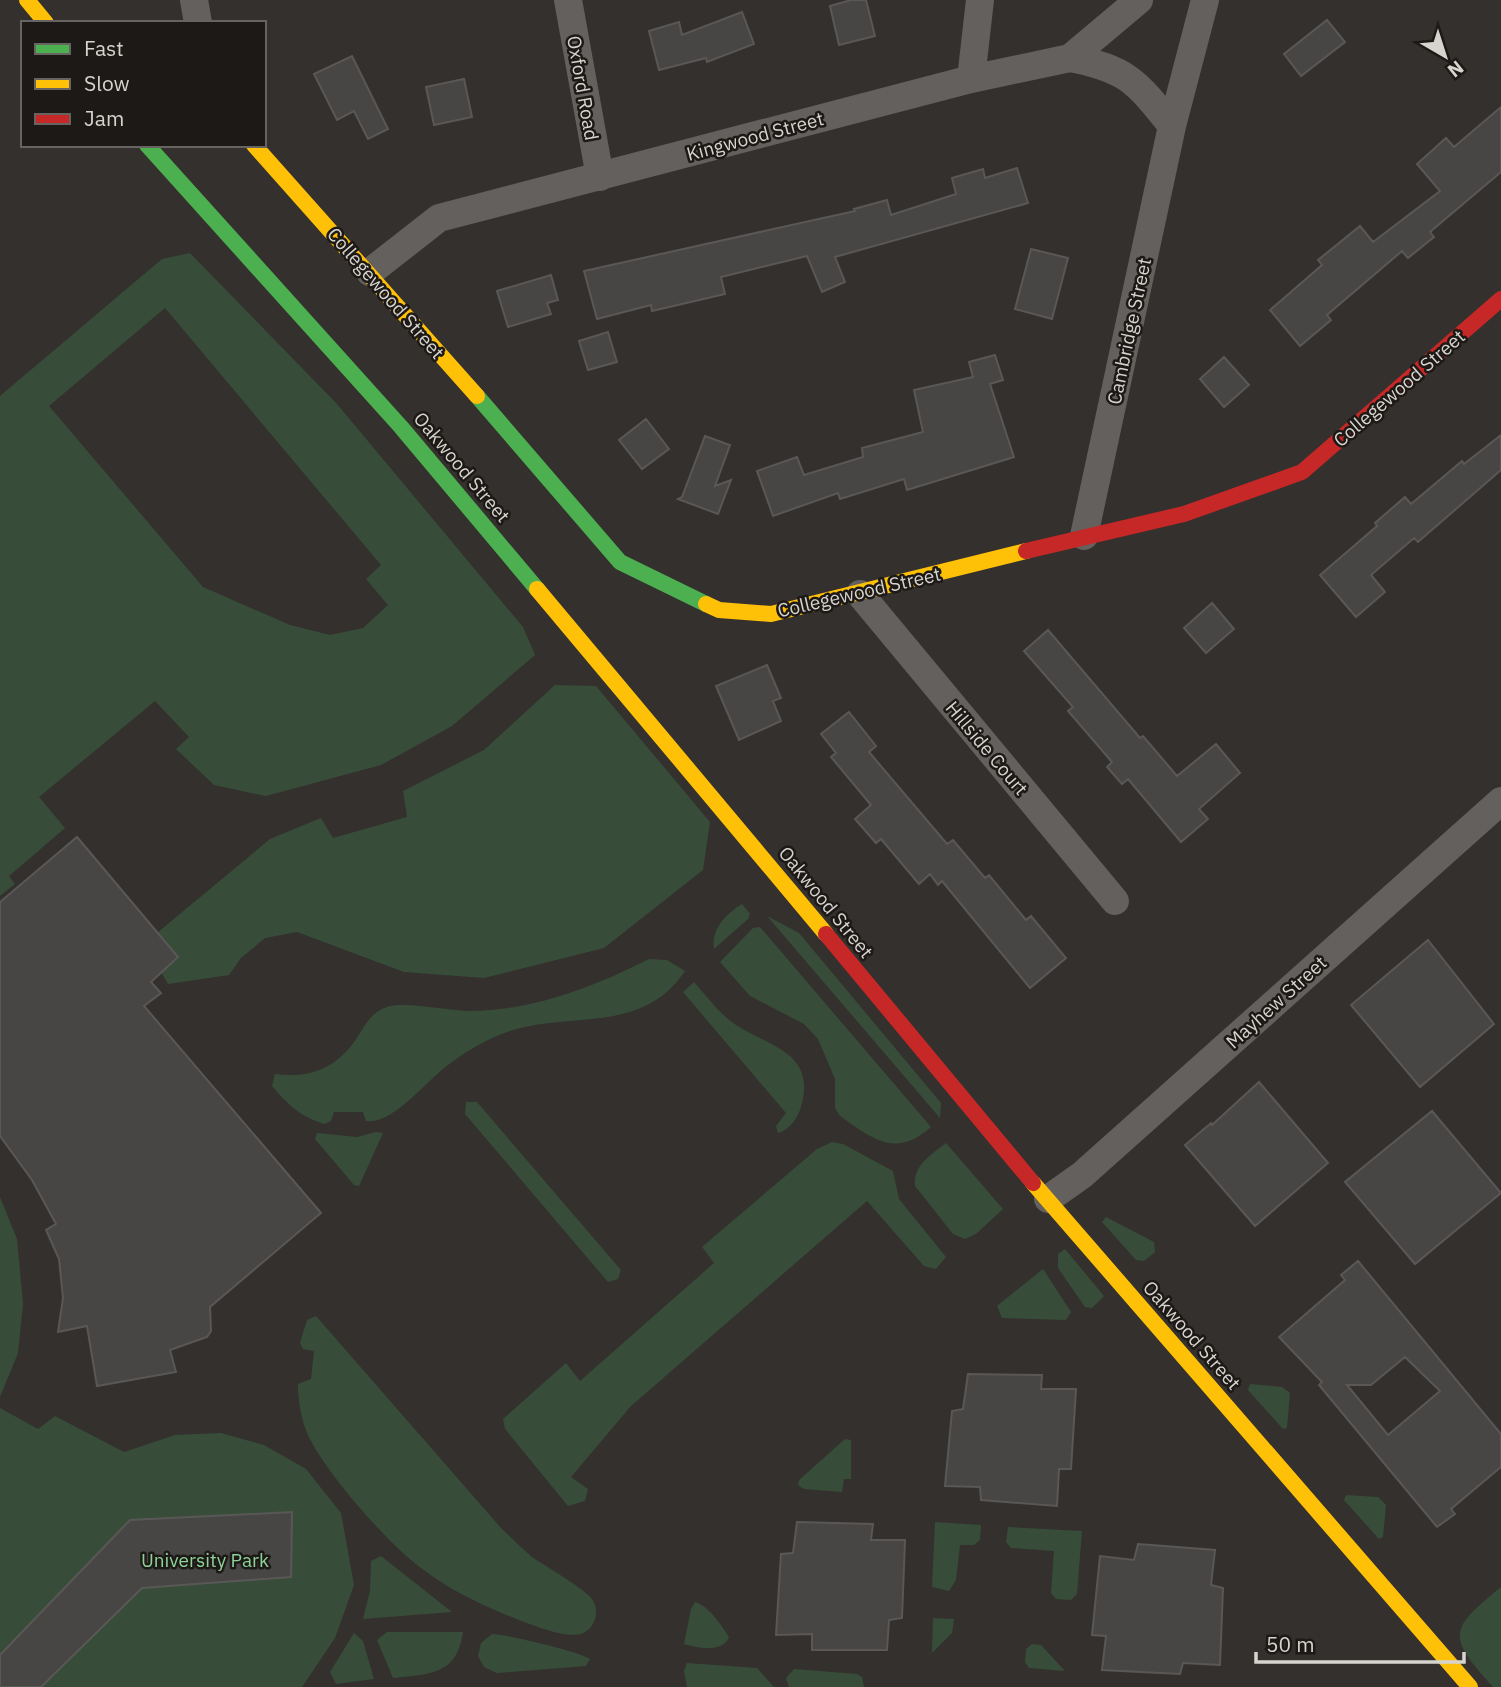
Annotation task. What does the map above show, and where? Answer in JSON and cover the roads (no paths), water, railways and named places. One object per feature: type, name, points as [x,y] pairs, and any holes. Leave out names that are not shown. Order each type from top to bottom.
[{"type":"street","points":[[27,0],[44,21]]},
{"type":"street","points":[[194,0],[198,21]]},
{"type":"street","name":"Oxford Road","points":[[568,0],[600,177]]},
{"type":"street","points":[[971,79],[980,0]]},
{"type":"street","name":"Kingwood Street","points":[[370,272],[439,218],[971,79],[1070,58],[1139,0]]},
{"type":"street","name":"Cambridge Street","points":[[1084,536],[1172,126],[1205,0]]},
{"type":"street","points":[[1070,58],[1121,71],[1142,88],[1172,126]]},
{"type":"street","name":"Oakwood Street","points":[[150,147],[410,437],[783,882],[969,1110],[1470,1687]]},
{"type":"street","name":"Collegewood Street","points":[[256,147],[370,272],[620,562],[719,610],[771,614],[860,594],[1084,536],[1184,514],[1302,472],[1501,299]]},
{"type":"street","name":"Hillside Court","points":[[860,594],[1115,901]]},
{"type":"street","name":"Mayhew Street","points":[[1048,1199],[1082,1175],[1501,801]]},
{"type":"park label","name":"University Park","points":[[205,1560]]}]
